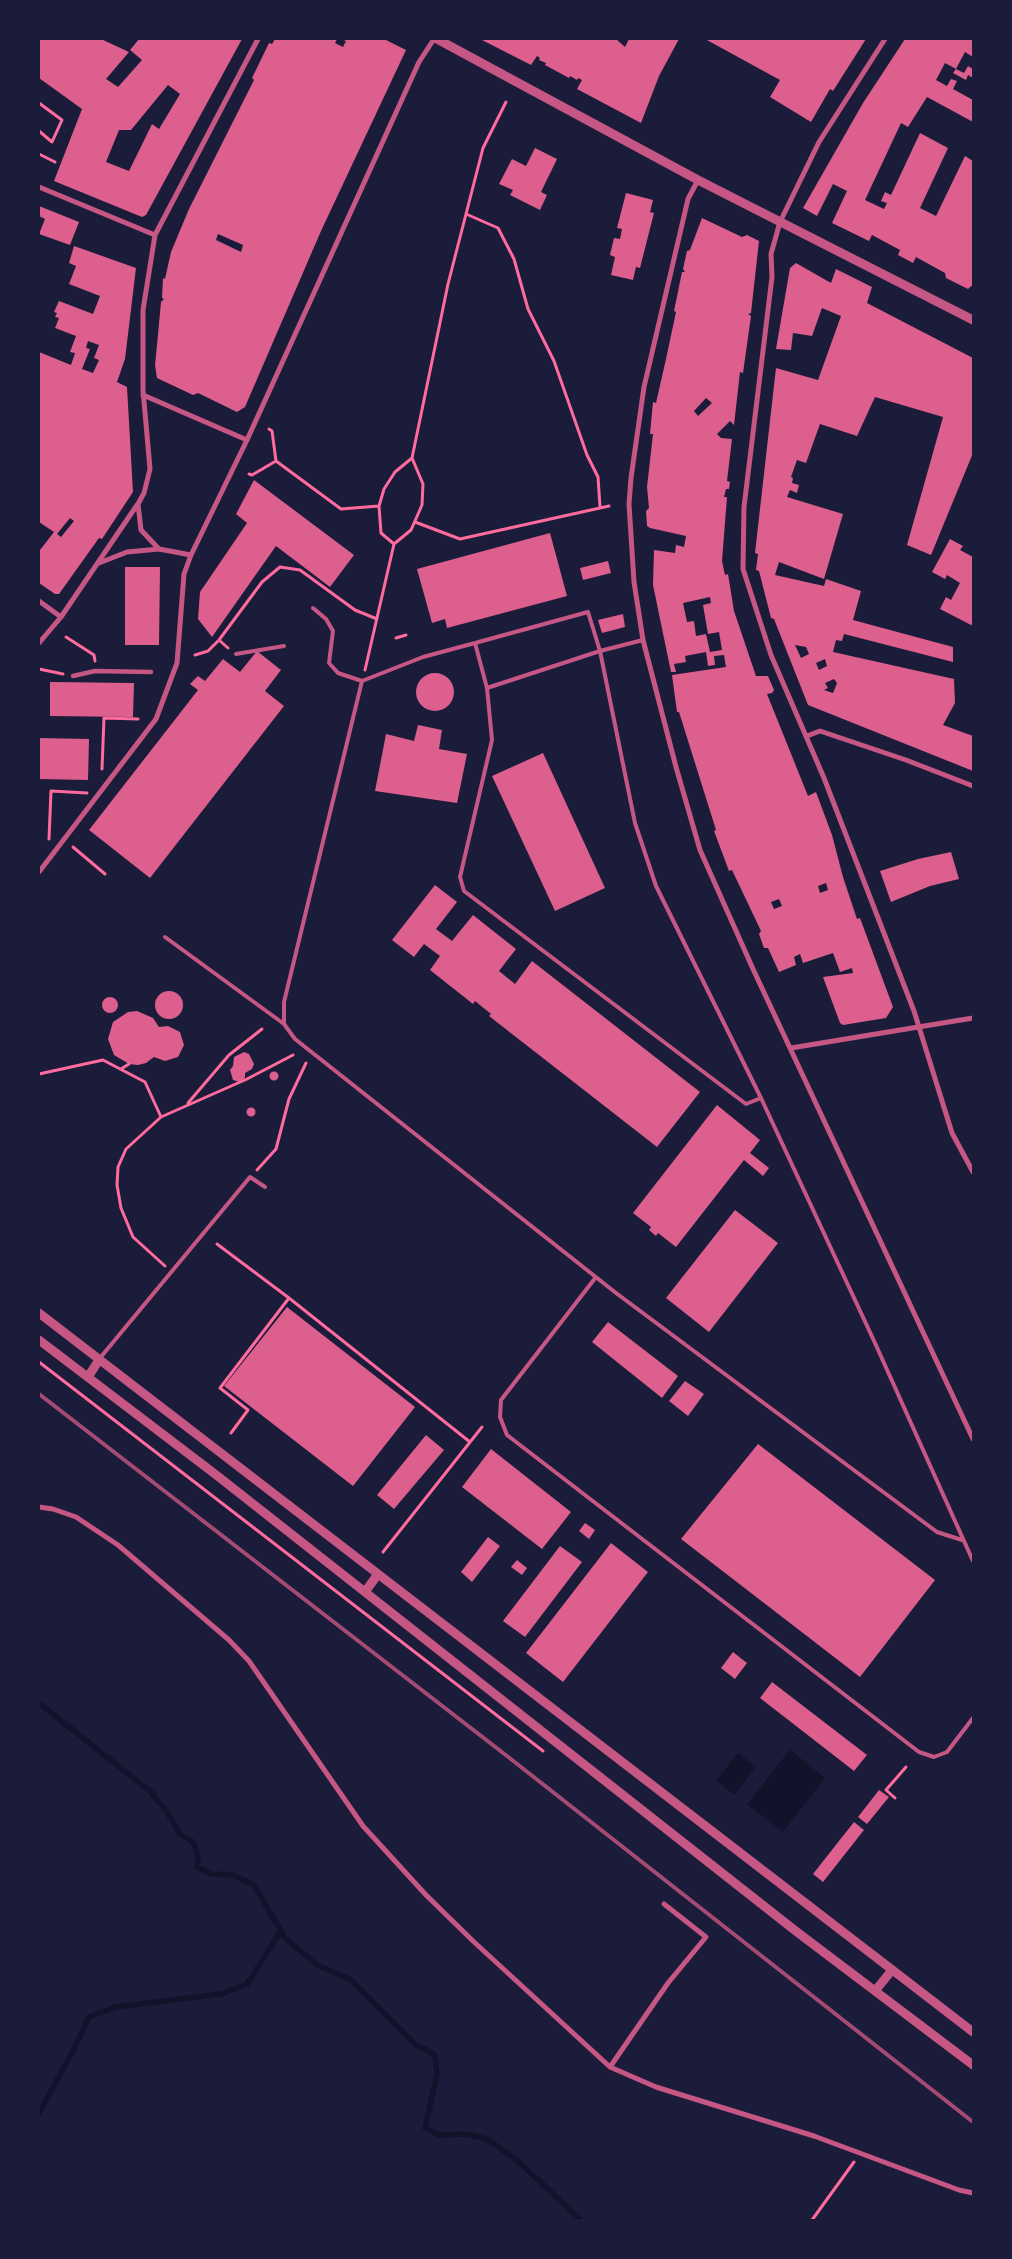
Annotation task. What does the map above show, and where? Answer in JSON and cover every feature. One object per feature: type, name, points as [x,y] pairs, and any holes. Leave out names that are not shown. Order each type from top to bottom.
[{"type":"street","points":[[39,643],[99,563],[144,494],[150,469],[143,395],[144,310],[156,235],[258,39]]},
{"type":"street","points":[[39,872],[156,719],[177,663],[184,574],[190,555],[247,440],[419,62],[436,39],[698,180],[973,320]]},
{"type":"street","points":[[885,39],[819,142],[780,222],[771,254],[772,277],[744,507],[743,569],[771,655],[807,736],[920,1028],[952,1132],[973,1172]]},
{"type":"street","points":[[698,180],[688,198],[644,387],[630,478],[629,504],[634,582],[643,640],[700,850],[973,1439]]},
{"type":"street","points":[[39,187],[156,235]]},
{"type":"street","points":[[143,395],[247,440]]},
{"type":"street","points":[[138,504],[141,530],[159,549]]},
{"type":"street","points":[[99,563],[127,552],[159,549],[190,555]]},
{"type":"street","points":[[39,601],[60,617]]},
{"type":"street","points":[[73,676],[96,671],[150,672]]},
{"type":"street","points":[[807,736],[820,732],[906,760],[973,786]]},
{"type":"street","points":[[791,1048],[973,1018]]},
{"type":"street","points":[[39,1313],[973,2032]]},
{"type":"street","points":[[39,1340],[875,1991],[973,2065]]},
{"type":"street","points":[[88,1377],[99,1360]]},
{"type":"street","points":[[39,1507],[53,1509],[76,1517],[118,1545],[229,1640],[249,1661],[363,1826],[426,1895],[473,1941],[610,2067],[656,2087],[814,2136],[959,2190],[973,2193]]},
{"type":"street","points":[[365,1592],[378,1574]]},
{"type":"street","points":[[610,2067],[668,1983],[706,1937],[664,1904]]},
{"type":"street","points":[[875,1991],[892,1970]]},
{"type":"lane","points":[[313,608],[326,618],[333,631],[329,663],[338,673],[362,682],[423,657],[588,612],[600,651],[635,823],[656,886],[761,1098],[875,1343],[973,1561]]},
{"type":"lane","points":[[487,688],[600,651],[643,640]]},
{"type":"lane","points":[[475,644],[487,688],[492,740],[480,783],[460,877],[464,891],[746,1104],[761,1098]]},
{"type":"lane","points":[[236,654],[284,646]]},
{"type":"lane","points":[[284,1024],[284,1002],[362,682]]},
{"type":"lane","points":[[165,937],[284,1024],[295,1039],[596,1277],[937,1532],[962,1540]]},
{"type":"lane","points":[[99,1360],[250,1177],[265,1187]]},
{"type":"lane","points":[[596,1277],[501,1400],[500,1417],[507,1436],[919,1752],[934,1757],[947,1752],[973,1718]]},
{"type":"path","points":[[362,682],[394,544],[411,530],[422,505],[423,484],[412,458],[448,284],[484,148],[506,102]]},
{"type":"path","points":[[39,103],[62,120],[52,142],[39,131]]},
{"type":"path","points":[[39,154],[55,162]]},
{"type":"path","points":[[466,214],[498,228],[514,259],[528,310],[554,361],[587,455],[598,477],[600,507]]},
{"type":"path","points":[[270,429],[272,431],[276,460],[341,509],[379,506]]},
{"type":"path","points":[[394,544],[381,533],[379,506],[384,489],[395,472],[412,458]]},
{"type":"path","points":[[249,474],[252,475],[276,460]]},
{"type":"path","points":[[415,522],[460,539],[609,506]]},
{"type":"path","points":[[194,655],[208,651],[262,582],[280,567],[300,570],[355,610],[377,619]]},
{"type":"path","points":[[396,638],[406,634]]},
{"type":"path","points":[[66,638],[94,655],[96,671]]},
{"type":"path","points":[[39,669],[73,676]]},
{"type":"path","points":[[102,773],[104,718],[138,719]]},
{"type":"path","points":[[49,841],[51,791],[87,793]]},
{"type":"path","points":[[73,847],[105,874]]},
{"type":"path","points":[[188,1104],[229,1055],[262,1029]]},
{"type":"path","points":[[172,1272],[134,1237],[120,1208],[117,1185],[118,1167],[126,1149],[161,1118],[294,1055]]},
{"type":"path","points":[[39,1074],[103,1060],[145,1082],[161,1118]]},
{"type":"path","points":[[120,1069],[129,1064]]},
{"type":"path","points":[[250,1177],[276,1149],[289,1099],[306,1064]]},
{"type":"path","points":[[217,1244],[289,1298],[470,1442]]},
{"type":"path","points":[[231,1433],[248,1410],[220,1388],[289,1298]]},
{"type":"path","points":[[39,1362],[547,1755]]},
{"type":"path","points":[[383,1552],[482,1427]]},
{"type":"path","points":[[895,1798],[886,1790],[906,1767]]},
{"type":"path","points":[[812,2220],[860,2153]]},
{"type":"shaded area","points":[[790,1750],[825,1778],[783,1832],[747,1804]]},
{"type":"shaded area","points":[[738,1753],[756,1767],[735,1795],[716,1781]]},
{"type":"building","points":[[39,39],[101,39],[129,52],[106,79],[118,87],[142,60],[130,50],[139,39],[242,39],[146,215],[142,217],[54,181],[82,109],[39,78]],"holes":[[[168,85],[180,94],[159,129],[152,124],[129,171],[106,162],[119,130],[131,130]]]},
{"type":"building","points":[[275,39],[337,39],[335,43],[343,47],[346,41],[341,39],[384,39],[406,50],[321,231],[245,407],[237,412],[198,393],[193,395],[157,378],[155,365],[161,302],[164,299],[162,298],[163,278],[165,279],[171,252],[189,209],[254,80],[252,78],[269,43],[272,44]],"holes":[[[218,234],[243,245],[241,252],[216,240]]]},
{"type":"building","points":[[480,39],[616,39],[625,47],[629,39],[679,39],[659,76],[641,123],[577,89],[582,80],[578,78],[577,80],[570,76],[569,78],[545,65],[546,63],[539,60],[540,58],[537,56],[531,65]]},
{"type":"building","points":[[705,39],[866,39],[833,91],[830,89],[811,122],[770,97],[780,80]]},
{"type":"building","points":[[905,39],[973,39],[973,57],[965,52],[956,69],[945,63],[936,80],[947,86],[951,79],[957,81],[953,89],[973,100],[973,122],[927,97],[908,127],[901,123],[865,200],[884,209],[887,203],[881,201],[885,192],[891,195],[920,133],[948,148],[920,208],[936,216],[965,156],[973,161],[973,287],[971,286],[968,289],[946,278],[945,273],[916,257],[913,263],[898,255],[900,250],[872,235],[869,241],[832,223],[847,191],[833,184],[817,216],[803,208],[863,103]]},
{"type":"building","points":[[968,66],[973,69],[973,78],[968,75],[966,80],[953,73],[956,69],[964,73]]},
{"type":"building","points":[[535,148],[557,159],[541,192],[547,195],[540,210],[510,195],[513,190],[499,184],[512,159],[526,166]]},
{"type":"building","points":[[626,193],[653,200],[650,212],[654,213],[640,268],[636,267],[633,280],[611,275],[615,257],[610,255],[614,238],[620,239],[622,229],[617,228]]},
{"type":"building","points":[[39,206],[79,222],[70,245],[39,234],[45,219],[39,216]]},
{"type":"building","points":[[702,218],[742,237],[747,235],[759,241],[751,313],[748,314],[751,316],[743,373],[740,372],[734,425],[730,421],[717,434],[721,438],[732,439],[727,481],[730,482],[729,489],[726,489],[724,497],[727,497],[722,561],[725,575],[728,574],[734,611],[756,676],[768,676],[774,690],[772,693],[767,694],[808,796],[816,792],[832,835],[857,919],[860,918],[893,1007],[886,1018],[843,1025],[840,1023],[823,977],[853,973],[852,968],[840,972],[833,953],[803,963],[800,954],[794,957],[796,965],[779,972],[768,948],[764,948],[759,934],[761,931],[732,870],[729,871],[714,831],[716,830],[679,712],[677,712],[672,675],[726,667],[724,655],[714,656],[715,665],[708,666],[706,652],[685,656],[686,662],[674,664],[676,672],[671,672],[653,585],[654,550],[675,553],[676,545],[684,547],[686,536],[647,526],[646,511],[649,508],[647,487],[653,434],[650,434],[653,402],[656,403],[676,312],[674,311],[682,272],[685,272],[683,269],[687,251],[690,250]],"holes":[[[706,398],[712,403],[698,416],[694,411]],[[710,597],[711,603],[703,605],[708,634],[719,632],[722,650],[710,652],[706,634],[696,636],[694,621],[687,622],[683,603]],[[826,883],[828,890],[820,893],[818,886]],[[779,899],[782,906],[774,909],[771,902]]]},
{"type":"building","points":[[74,246],[136,268],[125,359],[117,382],[127,387],[133,492],[102,539],[99,538],[59,594],[55,594],[39,583],[39,549],[54,532],[39,522],[39,352],[71,365],[75,353],[70,352],[76,336],[55,328],[59,318],[55,317],[57,313],[54,312],[59,301],[93,314],[100,296],[69,284],[76,266],[69,263]],"holes":[[[88,341],[99,345],[94,358],[99,360],[93,373],[82,369],[90,349],[86,348]],[[70,518],[74,521],[61,537],[57,534]]]},
{"type":"building","points":[[796,263],[831,283],[836,269],[872,287],[867,303],[973,358],[973,453],[931,555],[907,545],[943,417],[875,397],[857,436],[820,424],[806,463],[797,460],[791,477],[793,478],[792,483],[799,485],[797,493],[790,490],[787,497],[843,514],[824,579],[779,562],[775,575],[824,586],[826,579],[861,591],[853,620],[953,647],[953,662],[844,634],[842,641],[836,640],[833,652],[954,679],[955,703],[943,725],[973,736],[973,771],[808,705],[774,619],[771,618],[759,571],[756,570],[758,554],[755,553],[776,368],[818,380],[841,316],[822,308],[812,336],[793,333],[791,350],[776,349],[790,268]],"holes":[[[795,645],[806,647],[809,654],[801,658]],[[825,659],[827,666],[819,670],[816,663]],[[834,679],[837,683],[833,693],[824,690],[828,688],[825,683]]]},
{"type":"building","points":[[254,480],[354,555],[330,587],[276,546],[212,637],[198,619],[200,592],[247,523],[236,514]]},
{"type":"building","points":[[550,533],[567,596],[447,628],[445,619],[432,623],[417,569]]},
{"type":"building","points":[[950,539],[963,546],[960,550],[973,557],[973,626],[940,609],[946,597],[951,600],[960,583],[947,575],[945,579],[932,572]]},
{"type":"building","points":[[608,561],[611,573],[583,580],[580,568]]},
{"type":"building","points":[[125,567],[160,567],[159,645],[125,645]]},
{"type":"building","points":[[623,614],[625,627],[602,633],[598,620]]},
{"type":"building","points":[[257,651],[281,670],[265,691],[284,706],[150,878],[89,830],[198,690],[190,684],[198,676],[205,681],[223,659],[240,672]]},
{"type":"building","points":[[435,673],[449,678],[454,692],[449,706],[435,711],[421,706],[416,692],[421,678]]},
{"type":"building","points":[[50,682],[134,683],[133,717],[50,716]]},
{"type":"building","points":[[418,725],[442,730],[439,749],[467,754],[457,803],[375,791],[386,734],[414,741]]},
{"type":"building","points":[[39,738],[89,739],[88,780],[39,779]]},
{"type":"building","points":[[543,753],[605,888],[555,911],[492,776]]},
{"type":"building","points":[[951,852],[959,879],[930,886],[891,902],[880,871],[918,859]]},
{"type":"building","points":[[435,885],[457,902],[436,929],[452,941],[473,915],[516,949],[499,971],[515,984],[532,961],[700,1092],[657,1147],[489,1016],[491,1014],[475,1001],[473,1004],[430,970],[440,956],[424,944],[414,957],[392,940]]},
{"type":"building","points":[[169,991],[179,995],[183,1005],[179,1015],[169,1019],[159,1015],[155,1005],[159,995]]},
{"type":"building","points":[[110,997],[116,999],[118,1005],[116,1011],[110,1013],[104,1011],[102,1005],[104,999]]},
{"type":"building","points":[[137,1011],[153,1018],[159,1027],[168,1026],[180,1032],[184,1045],[178,1057],[165,1061],[154,1057],[146,1063],[138,1065],[129,1064],[114,1055],[108,1039],[113,1022],[128,1012]]},
{"type":"building","points":[[244,1052],[249,1054],[254,1064],[252,1069],[245,1073],[245,1078],[239,1082],[233,1080],[230,1070],[233,1066],[234,1057]]},
{"type":"building","points":[[274,1072],[278,1076],[274,1080],[270,1076]]},
{"type":"building","points":[[717,1105],[760,1140],[750,1153],[769,1168],[763,1176],[744,1160],[676,1247],[658,1233],[656,1236],[649,1230],[651,1227],[633,1213]]},
{"type":"building","points":[[251,1108],[255,1112],[251,1116],[247,1112]]},
{"type":"building","points":[[735,1210],[778,1243],[709,1332],[666,1298]]},
{"type":"building","points":[[287,1307],[415,1407],[353,1486],[224,1386]]},
{"type":"building","points":[[608,1322],[678,1376],[662,1398],[592,1342]]},
{"type":"building","points":[[685,1381],[704,1394],[688,1416],[669,1401]]},
{"type":"building","points":[[426,1435],[444,1450],[394,1509],[377,1495]]},
{"type":"building","points":[[758,1444],[935,1580],[860,1677],[681,1539]]},
{"type":"building","points":[[491,1449],[571,1512],[542,1549],[462,1487]]},
{"type":"building","points":[[585,1523],[595,1530],[589,1539],[579,1531]]},
{"type":"building","points":[[488,1537],[500,1546],[472,1582],[461,1572]]},
{"type":"building","points":[[611,1543],[648,1572],[563,1682],[526,1653]]},
{"type":"building","points":[[560,1546],[582,1562],[525,1637],[503,1621]]},
{"type":"building","points":[[517,1560],[527,1568],[522,1575],[511,1567]]},
{"type":"building","points":[[733,1652],[747,1663],[735,1679],[721,1668]]},
{"type":"building","points":[[772,1682],[867,1755],[854,1771],[760,1698]]},
{"type":"building","points":[[879,1790],[889,1797],[867,1824],[858,1817]]},
{"type":"building","points":[[854,1822],[864,1830],[823,1882],[813,1874]]},
{"type":"waterway","points":[[39,1703],[151,1792],[167,1812],[180,1834],[193,1842],[198,1855],[197,1867],[212,1874],[233,1875],[254,1885],[285,1938],[317,1965],[350,1979],[415,2044],[435,2055],[437,2074],[425,2128],[439,2135],[466,2134],[487,2139],[519,2162],[581,2220]]},
{"type":"waterway","points":[[39,2113],[73,2051],[89,2017],[116,2007],[222,1994],[247,1984],[281,1931]]},
{"type":"railway","points":[[39,1394],[507,1756],[973,2122]]}]
